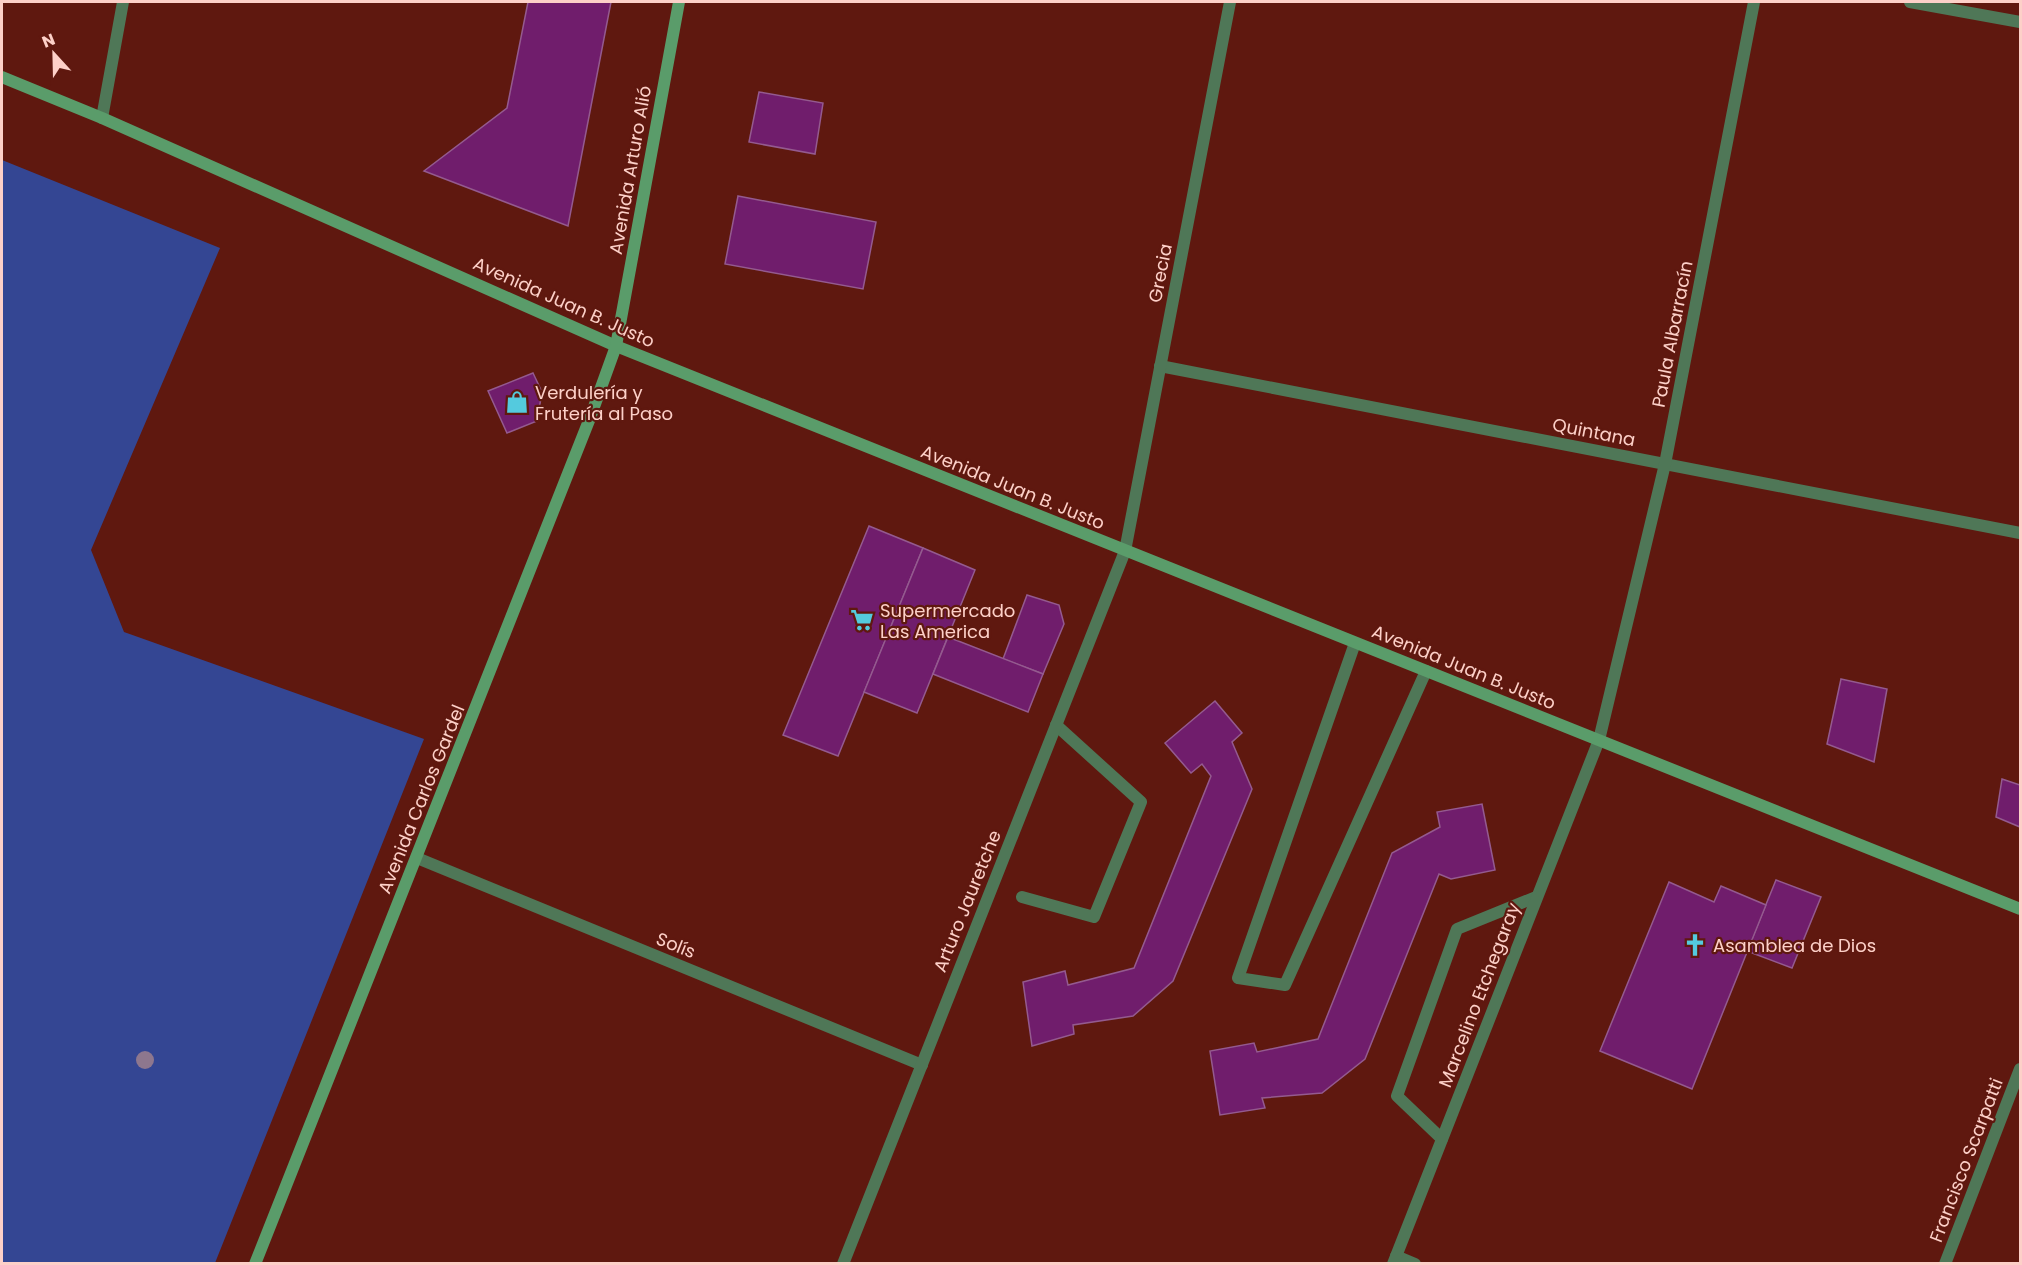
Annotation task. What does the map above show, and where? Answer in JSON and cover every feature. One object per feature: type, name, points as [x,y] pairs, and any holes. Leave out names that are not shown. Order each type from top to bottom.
[{"type":"main road","name":"Avenida Arturo Alió","points":[[615,346],[679,2]]},
{"type":"main road","name":"Avenida Juan B. Justo","points":[[2,77],[102,118],[615,346],[2020,909]]},
{"type":"main road","name":"Avenida Carlos Gardel","points":[[255,1263],[590,418],[615,346]]},
{"type":"street","points":[[102,118],[123,2]]},
{"type":"street","name":"Grecia","points":[[1125,551],[1230,2]]},
{"type":"street","name":"Paula Albarracín","points":[[1599,740],[1665,464],[1754,2]]},
{"type":"street","points":[[1910,2],[2020,22]]},
{"type":"street","name":"Quintana","points":[[1160,366],[2020,533]]},
{"type":"street","name":"Arturo Jauretche","points":[[843,1263],[1125,551]]},
{"type":"street","points":[[1355,643],[1238,978],[1286,985],[1426,671]]},
{"type":"street","points":[[1022,897],[1094,917],[1141,802],[1056,725]]},
{"type":"street","name":"Marcelino Etchegaray","points":[[1394,1260],[1599,740]]},
{"type":"street","name":"Solís","points":[[417,858],[922,1065]]},
{"type":"street","points":[[1442,1140],[1397,1096],[1457,929],[1536,897]]},
{"type":"street","name":"Francisco Scarpatti","points":[[1945,1263],[2020,1069]]},
{"type":"street","points":[[1394,1260],[1415,1263]]},
{"type":"shaded area","points":[[2,160],[220,248],[91,550],[124,632],[424,739],[215,1263],[2,1263]]},
{"type":"building","points":[[528,2],[611,2],[568,226],[424,171],[507,108]]},
{"type":"building","points":[[759,92],[823,103],[815,154],[749,142]]},
{"type":"building","points":[[738,196],[876,222],[863,289],[725,264]]},
{"type":"building","name":"Verdulería y Frutería al Paso","points":[[533,373],[542,392],[537,421],[507,433],[488,391]]},
{"type":"building","name":"Supermercado Las America","points":[[869,526],[923,548],[838,756],[783,735]]},
{"type":"building","points":[[923,548],[975,570],[917,713],[864,692]]},
{"type":"building","points":[[1027,595],[1059,605],[1064,624],[1043,674],[1003,659]]},
{"type":"building","points":[[948,637],[1043,674],[1028,712],[933,674]]},
{"type":"building","points":[[1841,679],[1887,689],[1874,762],[1827,744]]},
{"type":"building","points":[[1215,701],[1242,733],[1232,742],[1252,789],[1173,981],[1133,1016],[1073,1025],[1074,1034],[1032,1046],[1023,982],[1065,971],[1068,985],[1134,968],[1211,776],[1202,764],[1191,773],[1165,743]]},
{"type":"building","points":[[2002,779],[2020,785],[2020,827],[1996,817]]},
{"type":"building","points":[[1482,804],[1495,870],[1451,879],[1439,874],[1365,1059],[1322,1093],[1262,1098],[1265,1108],[1220,1115],[1210,1051],[1254,1043],[1257,1052],[1318,1039],[1392,853],[1440,827],[1437,812]]},
{"type":"building","points":[[1776,880],[1821,897],[1792,968],[1747,951]]},
{"type":"building","points":[[1669,882],[1714,902],[1721,886],[1766,905],[1692,1089],[1600,1051]]},
{"type":"place","name":"Verdulería y Frutería al Paso","points":[[517,402]]},
{"type":"place","name":"Supermercado Las America","points":[[862,620]]},
{"type":"place","name":"Asamblea de Dios","points":[[1695,945]]}]
